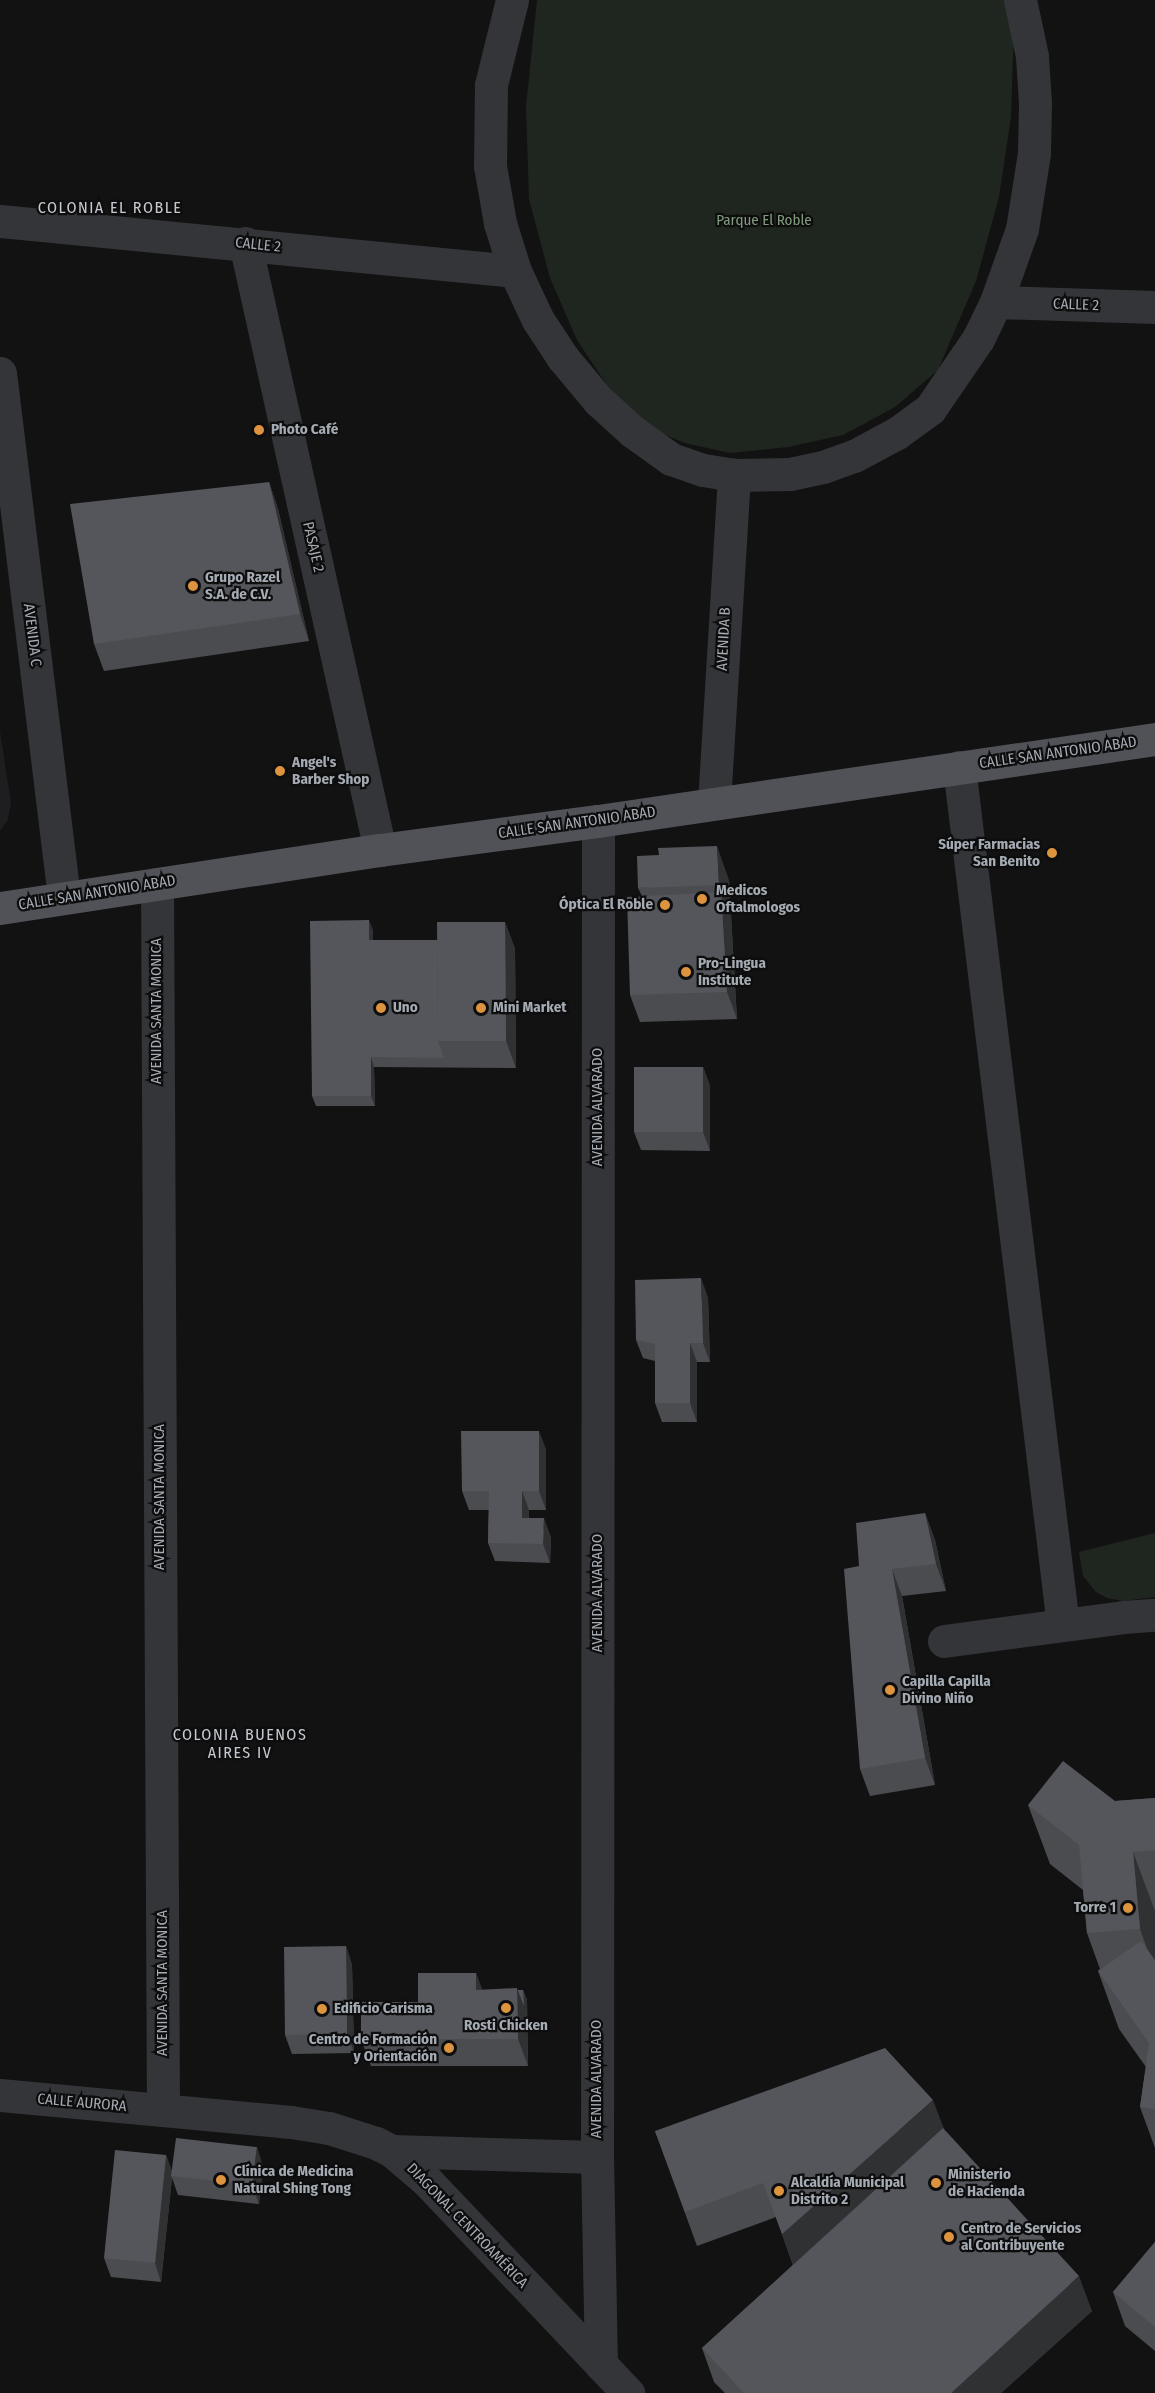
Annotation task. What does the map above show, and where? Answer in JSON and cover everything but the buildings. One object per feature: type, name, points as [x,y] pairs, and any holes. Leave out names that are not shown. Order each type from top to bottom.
[{"type":"main road","name":"CALLE SAN ANTONIO ABAD","points":[[0,908],[380,850],[598,821],[1155,739]]},
{"type":"street","points":[[512,0],[491,86],[490,166],[500,223],[515,271],[538,320],[563,358],[598,400],[632,432],[671,459],[703,470],[734,475],[790,474],[823,467],[854,456],[897,433],[930,409],[973,347],[996,302],[1022,229],[1034,153],[1035,103],[1032,56],[1020,0]]},
{"type":"street","name":"CALLE 2","points":[[0,221],[515,271]]},
{"type":"street","name":"PASAJE 2","points":[[245,243],[380,850]]},
{"type":"street","name":"CALLE 2","points":[[996,302],[1155,308]]},
{"type":"street","name":"AVENIDA C","points":[[0,373],[64,897]]},
{"type":"street","name":"AVENIDA B","points":[[714,803],[734,475]]},
{"type":"street","points":[[959,767],[1063,1625]]},
{"type":"street","name":"AVENIDA ALVARADO","points":[[598,821],[597,2157],[601,2365]]},
{"type":"street","name":"AVENIDA SANTA MONICA","points":[[156,884],[163,2110]]},
{"type":"street","points":[[944,1641],[1123,1617],[1155,1615]]},
{"type":"street","name":"CALLE AURORA","points":[[0,2095],[163,2110]]},
{"type":"street","name":"DIAGONAL CENTROAMÉRICA","points":[[163,2110],[329,2128],[365,2139],[392,2151],[426,2180],[628,2393]]},
{"type":"street","points":[[392,2151],[597,2157]]},
{"type":"shaded area","points":[[0,731],[11,803],[8,820],[0,831]]},
{"type":"green space","name":"Parque El Roble","points":[[537,0],[1007,0],[1014,26],[1011,117],[999,197],[976,281],[938,370],[895,407],[843,435],[788,447],[730,453],[685,443],[644,426],[613,394],[577,340],[550,278],[529,199],[526,107]]},
{"type":"green space","points":[[1155,1533],[1155,1597],[1123,1601],[1107,1598],[1096,1592],[1083,1576],[1079,1552]]},
{"type":"place","name":"Photo Café","points":[[259,430]]},
{"type":"place","name":"Grupo Razel S.A. de C.V.","points":[[193,586]]},
{"type":"place","name":"Angel's Barber Shop","points":[[280,771]]},
{"type":"place","name":"Súper Farmacias San Benito","points":[[1052,853]]},
{"type":"place","name":"Medicos Oftalmologos","points":[[702,899]]},
{"type":"place","name":"Óptica El Roble","points":[[665,905]]},
{"type":"place","name":"Pro-Lingua Institute","points":[[686,972]]},
{"type":"place","name":"Uno","points":[[381,1008]]},
{"type":"place","name":"Mini Market","points":[[481,1008]]},
{"type":"place","name":"Capilla Capilla Divino Niño","points":[[890,1690]]},
{"type":"place","name":"Torre 1","points":[[1128,1908]]},
{"type":"place","name":"Rosti Chicken","points":[[506,2008]]},
{"type":"place","name":"Edificio Carisma","points":[[322,2009]]},
{"type":"place","name":"Centro de Formación y Orientación","points":[[449,2048]]},
{"type":"place","name":"Clínica de Medicina Natural Shing Tong","points":[[221,2180]]},
{"type":"place","name":"Ministerio de Hacienda","points":[[936,2183]]},
{"type":"place","name":"Alcaldía Municipal Distrito 2","points":[[779,2191]]},
{"type":"place","name":"Centro de Servicios al Contribuyente","points":[[949,2237]]},
{"type":"district","name":"COLONIA EL ROBLE","points":[[110,208]]},
{"type":"district","name":"COLONIA BUENOS AIRES IV","points":[[240,1744]]}]
